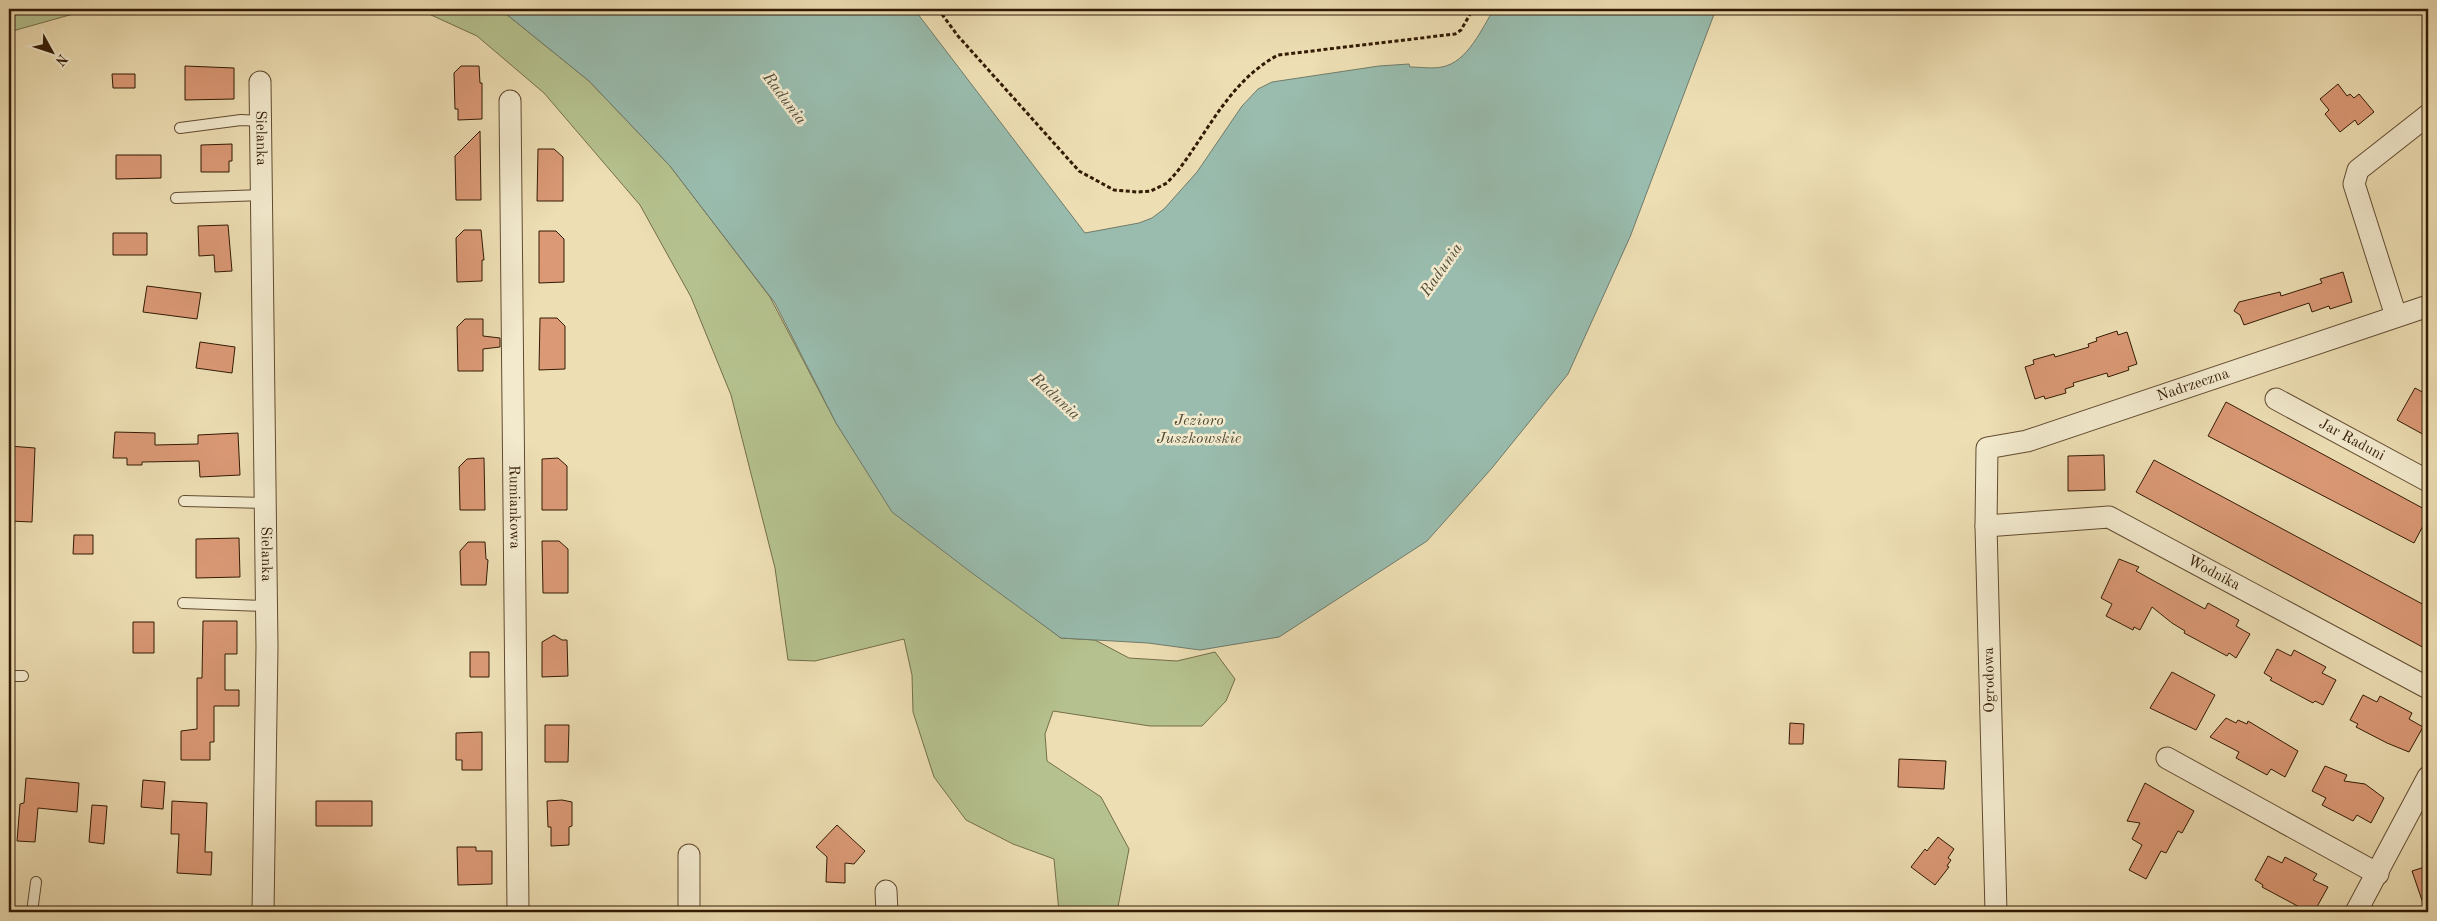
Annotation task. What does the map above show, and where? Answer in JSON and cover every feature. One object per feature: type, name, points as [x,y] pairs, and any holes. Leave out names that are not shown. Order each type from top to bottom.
[{"type":"street","name":"Sielanka","points":[[260,82],[266,606],[264,912]]},
{"type":"street","name":"Rumiankowa","points":[[510,101],[518,898],[516,912]]},
{"type":"street","points":[[2396,316],[2354,184],[2358,170],[2428,115]]},
{"type":"street","name":"Nadrzeczna","points":[[1987,448],[2027,442],[2428,306]]},
{"type":"street","name":"Jar Raduni","points":[[2276,399],[2428,481]]},
{"type":"street","name":"Ogrodowa","points":[[1987,448],[1986,526],[1996,912]]},
{"type":"street","name":"Wodnika","points":[[1986,526],[2109,517],[2428,688]]},
{"type":"street","points":[[2167,758],[2378,874]]},
{"type":"street","points":[[2356,912],[2378,874],[2428,777]]},
{"type":"street","points":[[689,855],[689,912]]},
{"type":"street","points":[[886,891],[886,912]]},
{"type":"lane","points":[[180,128],[241,120],[260,121]]},
{"type":"lane","points":[[176,198],[260,196]]},
{"type":"lane","points":[[184,501],[264,503]]},
{"type":"lane","points":[[183,603],[266,606]]},
{"type":"lane","points":[[9,676],[22,676]]},
{"type":"lane","points":[[32,912],[36,882]]},
{"type":"path","points":[[938,9],[958,36],[1079,171],[1114,190],[1137,192],[1151,191],[1177,172],[1237,86],[1265,62],[1278,56],[1455,34],[1461,30],[1473,9]]},
{"type":"green space","points":[[9,9],[91,9],[9,32]]},
{"type":"green space","points":[[418,9],[500,9],[589,81],[670,166],[770,297],[836,423],[893,512],[1061,638],[1095,640],[1129,658],[1177,661],[1215,652],[1235,679],[1226,701],[1202,726],[1150,726],[1053,711],[1045,734],[1047,761],[1101,797],[1129,849],[1117,912],[1059,912],[1054,859],[1013,844],[966,820],[934,777],[913,712],[912,675],[904,639],[815,661],[788,660],[775,568],[731,395],[691,297],[640,205],[544,93],[477,36]]},
{"type":"water","name":"Jezioro Juszkowskie","points":[[500,9],[914,9],[1085,233],[1139,223],[1152,218],[1164,209],[1197,172],[1242,106],[1258,89],[1272,82],[1379,66],[1409,64],[1410,67],[1442,67],[1451,64],[1467,51],[1494,9],[1716,9],[1630,237],[1568,374],[1492,468],[1427,541],[1279,637],[1200,650],[1148,643],[1061,638],[892,512],[836,423],[775,303],[670,166],[589,81]]},
{"type":"building","points":[[185,66],[234,68],[234,99],[185,100]]},
{"type":"building","points":[[461,66],[479,66],[480,83],[482,83],[482,119],[458,120],[458,109],[455,109],[454,73]]},
{"type":"building","points":[[112,74],[135,74],[135,88],[113,88]]},
{"type":"building","points":[[2338,84],[2347,96],[2350,94],[2354,98],[2359,94],[2374,112],[2358,125],[2355,120],[2340,132],[2325,114],[2329,110],[2320,99]]},
{"type":"building","points":[[480,131],[481,200],[456,200],[455,156]]},
{"type":"building","points":[[232,144],[232,161],[229,161],[229,172],[201,172],[201,145]]},
{"type":"building","points":[[538,149],[554,149],[563,157],[563,201],[537,201]]},
{"type":"building","points":[[116,155],[161,155],[161,178],[116,179]]},
{"type":"building","points":[[228,225],[232,271],[215,272],[214,255],[199,256],[198,226]]},
{"type":"building","points":[[464,230],[481,230],[484,260],[482,260],[482,281],[457,282],[456,238]]},
{"type":"building","points":[[539,231],[556,231],[564,239],[564,282],[539,283]]},
{"type":"building","points":[[113,233],[147,233],[147,255],[113,255]]},
{"type":"building","points":[[2343,272],[2352,302],[2330,309],[2329,306],[2312,312],[2309,303],[2244,325],[2240,315],[2234,311],[2239,302],[2280,292],[2281,296],[2322,283],[2320,279]]},
{"type":"building","points":[[147,286],[201,293],[197,319],[143,312]]},
{"type":"building","points":[[540,318],[557,318],[565,326],[565,369],[539,370]]},
{"type":"building","points":[[465,319],[483,319],[483,336],[500,338],[500,347],[483,349],[483,371],[458,371],[457,327]]},
{"type":"building","points":[[2117,331],[2118,335],[2127,332],[2137,364],[2128,367],[2129,370],[2108,377],[2107,373],[2073,383],[2074,386],[2065,389],[2066,393],[2045,399],[2044,396],[2035,399],[2025,367],[2034,364],[2033,360],[2054,354],[2055,357],[2089,347],[2088,344],[2097,341],[2096,338]]},
{"type":"building","points":[[200,342],[235,347],[232,373],[196,368]]},
{"type":"building","points":[[2415,388],[2428,395],[2428,437],[2397,420]]},
{"type":"building","points":[[2226,402],[2428,511],[2428,516],[2414,543],[2208,436]]},
{"type":"building","points":[[115,432],[155,433],[155,445],[198,444],[198,435],[238,433],[240,475],[200,477],[199,461],[142,462],[142,465],[127,465],[127,458],[113,458]]},
{"type":"building","points":[[9,446],[35,448],[32,522],[9,521]]},
{"type":"building","points":[[2104,455],[2105,490],[2068,491],[2068,456]]},
{"type":"building","points":[[484,458],[485,510],[460,510],[459,467],[467,459]]},
{"type":"building","points":[[558,458],[567,466],[567,510],[542,510],[542,459]]},
{"type":"building","points":[[2154,460],[2428,607],[2428,650],[2136,492]]},
{"type":"building","points":[[74,535],[93,535],[93,554],[73,554]]},
{"type":"building","points":[[239,538],[240,577],[196,578],[196,539]]},
{"type":"building","points":[[542,541],[559,541],[568,549],[568,593],[543,593]]},
{"type":"building","points":[[468,542],[485,542],[486,559],[488,560],[486,585],[461,585],[460,551]]},
{"type":"building","points":[[2119,559],[2139,567],[2136,571],[2205,609],[2208,603],[2239,620],[2236,626],[2250,634],[2236,658],[2229,653],[2227,656],[2184,633],[2185,631],[2152,607],[2140,630],[2134,627],[2133,630],[2106,616],[2112,604],[2101,598]]},
{"type":"building","points":[[203,621],[237,621],[237,654],[225,654],[225,690],[239,690],[239,706],[214,706],[214,742],[210,742],[210,760],[181,760],[181,731],[197,729],[197,678],[202,678]]},
{"type":"building","points":[[133,622],[154,622],[154,653],[133,653]]},
{"type":"building","points":[[554,635],[562,640],[567,640],[568,676],[542,677],[542,642]]},
{"type":"building","points":[[2277,649],[2291,656],[2294,650],[2326,667],[2322,673],[2336,680],[2323,705],[2315,701],[2313,703],[2270,680],[2272,678],[2264,673]]},
{"type":"building","points":[[470,652],[489,652],[489,677],[470,677]]},
{"type":"building","points":[[2172,672],[2215,695],[2196,730],[2150,708]]},
{"type":"building","points":[[2363,695],[2377,702],[2380,696],[2412,713],[2409,719],[2423,727],[2409,752],[2356,727],[2358,724],[2350,720]]},
{"type":"building","points":[[2226,718],[2236,723],[2238,720],[2247,724],[2248,721],[2298,751],[2285,777],[2271,769],[2267,775],[2236,758],[2239,752],[2210,737]]},
{"type":"building","points":[[1790,723],[1804,724],[1803,744],[1789,744]]},
{"type":"building","points":[[545,725],[569,725],[568,762],[545,762]]},
{"type":"building","points":[[482,732],[482,770],[462,770],[462,760],[456,760],[456,733]]},
{"type":"building","points":[[1899,759],[1946,761],[1944,789],[1898,787]]},
{"type":"building","points":[[2325,766],[2347,775],[2344,781],[2365,784],[2384,798],[2371,823],[2357,815],[2353,821],[2322,805],[2326,798],[2312,791]]},
{"type":"building","points":[[26,778],[79,783],[77,812],[38,808],[35,842],[17,841],[20,804],[24,803]]},
{"type":"building","points":[[143,780],[165,782],[163,809],[141,807]]},
{"type":"building","points":[[2145,783],[2194,811],[2182,833],[2178,831],[2166,853],[2161,851],[2146,879],[2129,870],[2142,845],[2132,839],[2140,823],[2127,821]]},
{"type":"building","points":[[562,800],[572,802],[572,826],[569,827],[569,845],[551,846],[551,827],[548,827],[547,801]]},
{"type":"building","points":[[172,801],[207,803],[205,852],[212,852],[211,875],[177,873],[179,834],[171,834]]},
{"type":"building","points":[[316,801],[372,801],[372,826],[316,826]]},
{"type":"building","points":[[92,805],[107,806],[104,844],[89,842]]},
{"type":"building","points":[[837,825],[865,851],[854,864],[845,863],[845,883],[826,882],[827,857],[816,847]]},
{"type":"building","points":[[1938,837],[1954,849],[1948,858],[1951,860],[1947,866],[1949,867],[1935,885],[1911,867],[1925,849],[1927,851]]},
{"type":"building","points":[[457,847],[476,847],[476,851],[492,851],[492,884],[458,885]]},
{"type":"building","points":[[2268,856],[2282,863],[2285,857],[2317,874],[2313,880],[2328,887],[2314,912],[2306,908],[2305,910],[2262,887],[2263,885],[2255,880]]},
{"type":"building","points":[[2428,866],[2428,912],[2426,912],[2412,871]]},
{"type":"water label","name":"Radunia","points":[[784,99]]},
{"type":"water label","name":"Radunia","points":[[1442,270]]},
{"type":"water label","name":"Radunia","points":[[1055,397]]}]
